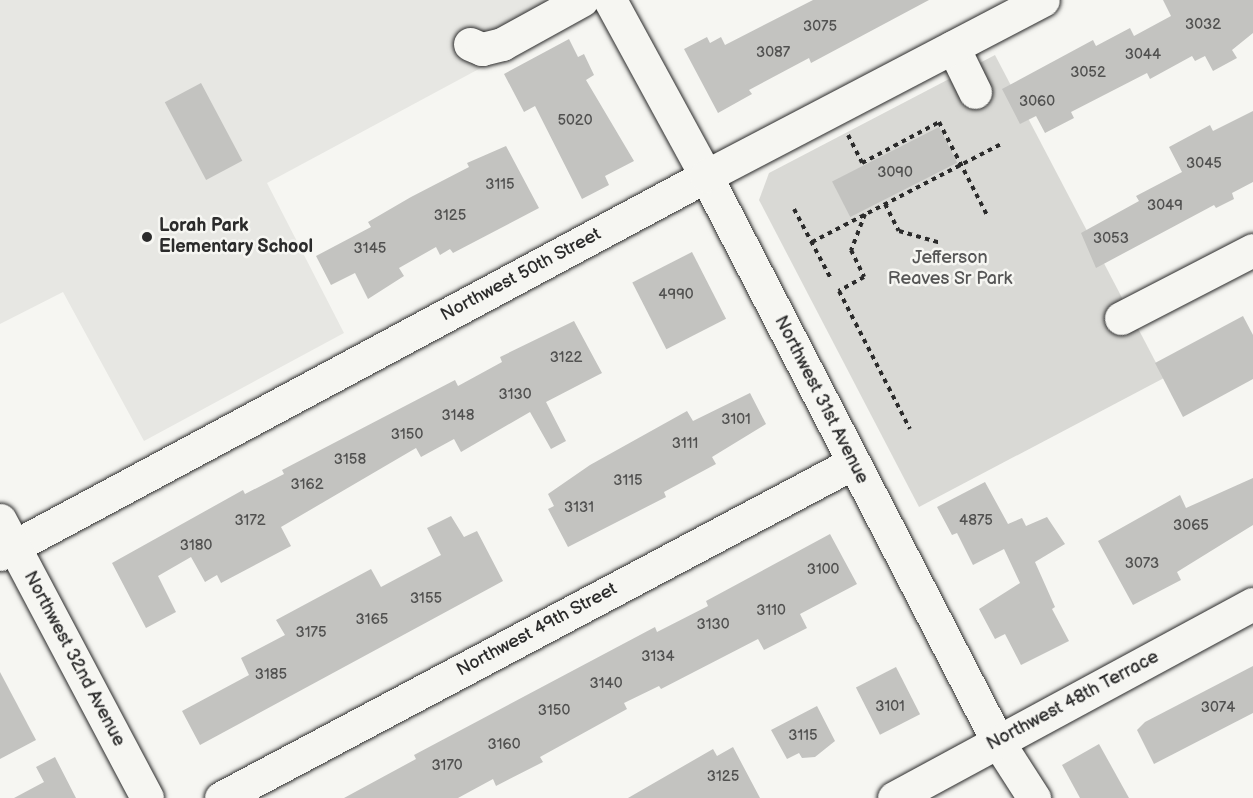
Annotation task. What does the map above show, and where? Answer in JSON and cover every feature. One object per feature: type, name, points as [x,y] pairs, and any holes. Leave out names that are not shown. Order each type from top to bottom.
[{"type":"street","points":[[470,44],[482,49],[502,44],[582,0]]},
{"type":"street","name":"Northwest 31st Avenue","points":[[610,0],[706,176],[998,742],[1034,798]]},
{"type":"street","name":"Northwest 50th Street","points":[[5,540],[1043,0]]},
{"type":"street","points":[[953,47],[975,92]]},
{"type":"street","points":[[1121,318],[1253,250]]},
{"type":"street","name":"Northwest 49th Street","points":[[221,798],[853,463]]},
{"type":"street","name":"Northwest 32nd Avenue","points":[[5,540],[147,798]]},
{"type":"street","name":"Northwest 48th Terrace","points":[[894,798],[1253,604]]},
{"type":"path","points":[[848,135],[862,163],[939,122],[988,217]]},
{"type":"path","points":[[812,242],[1001,144]]},
{"type":"path","points":[[885,204],[899,231],[941,243]]},
{"type":"path","points":[[794,209],[830,277]]},
{"type":"path","points":[[865,214],[850,250],[864,277],[840,291],[910,429]]},
{"type":"shaded area","name":"Lorah Park Elementary School","points":[[0,0],[579,0],[585,12],[267,183],[344,333],[144,441],[63,292],[0,324]]},
{"type":"green space","name":"Jefferson Reaves Sr Park","points":[[995,55],[1164,378],[919,507],[759,200],[769,173]]},
{"type":"building","points":[[813,0],[929,0],[811,63],[809,58],[749,90],[752,94],[718,113],[684,49],[707,37],[710,43],[721,37],[725,45]]},
{"type":"building","points":[[1163,0],[1253,0],[1253,33],[1232,50],[1237,58],[1213,71],[1205,56],[1195,61],[1192,56],[1150,79],[1147,73],[1071,112],[1074,118],[1045,133],[1036,116],[1020,124],[1002,89],[1093,40],[1096,46],[1130,28],[1134,36],[1171,16]]},
{"type":"building","points":[[569,39],[578,57],[584,54],[594,75],[586,80],[634,161],[605,176],[609,185],[582,199],[535,106],[524,112],[504,74]]},
{"type":"building","points":[[201,83],[242,161],[206,180],[165,102]]},
{"type":"building","points":[[1253,111],[1253,182],[1232,193],[1234,199],[1216,208],[1214,205],[1096,268],[1081,233],[1139,201],[1136,196],[1182,172],[1169,147],[1210,125],[1213,131]]},
{"type":"building","points":[[939,127],[957,163],[850,217],[832,181]]},
{"type":"building","points":[[506,146],[539,208],[453,253],[450,249],[440,255],[436,247],[399,268],[404,276],[368,299],[355,273],[331,285],[316,256],[371,227],[368,222],[469,167],[467,163]]},
{"type":"building","points":[[692,252],[726,319],[666,349],[632,282]]},
{"type":"building","points":[[1243,316],[1253,335],[1253,379],[1183,417],[1155,363]]},
{"type":"building","points":[[574,321],[602,373],[546,402],[566,441],[551,449],[530,412],[461,452],[454,439],[421,457],[416,448],[281,527],[291,546],[221,583],[217,575],[205,582],[191,557],[158,576],[176,612],[146,628],[112,563],[243,490],[245,494],[284,474],[282,470],[455,380],[458,386],[502,362],[500,357]]},
{"type":"building","points":[[750,393],[766,424],[712,457],[716,464],[664,492],[666,497],[568,547],[548,509],[554,506],[548,494],[590,465],[687,411],[693,421]]},
{"type":"building","points":[[1253,478],[1253,525],[1177,572],[1181,580],[1133,605],[1098,541],[1180,495],[1186,508]]},
{"type":"building","points":[[985,482],[1008,524],[1022,518],[1026,526],[1047,517],[1065,544],[1035,562],[1055,607],[1052,609],[1069,641],[1021,665],[1005,634],[995,639],[979,609],[1020,583],[1004,549],[973,565],[957,533],[952,535],[937,507]]},
{"type":"building","points":[[451,516],[464,537],[477,531],[503,581],[200,745],[182,711],[249,675],[241,658],[285,635],[276,620],[371,569],[381,587],[441,555],[427,528]]},
{"type":"building","points":[[830,534],[857,584],[800,614],[807,628],[764,650],[758,639],[661,689],[659,686],[624,703],[627,709],[540,757],[543,762],[496,786],[493,779],[458,798],[344,798],[416,759],[414,755],[655,627],[657,632],[708,606],[706,601]]},
{"type":"building","points":[[1253,666],[1253,713],[1154,764],[1137,730],[1145,722]]},
{"type":"building","points":[[896,667],[920,714],[880,735],[856,687]]},
{"type":"building","points":[[0,672],[36,740],[0,759]]},
{"type":"building","points":[[817,706],[835,741],[815,757],[802,758],[799,753],[787,759],[771,730]]},
{"type":"building","points":[[1099,744],[1129,798],[1080,798],[1062,765]]},
{"type":"building","points":[[733,747],[760,798],[628,798],[713,749],[717,756]]},
{"type":"building","points":[[55,757],[76,798],[14,798],[44,782],[36,767]]},
{"type":"place","name":"Lorah Park Elementary School","points":[[147,237]]}]
